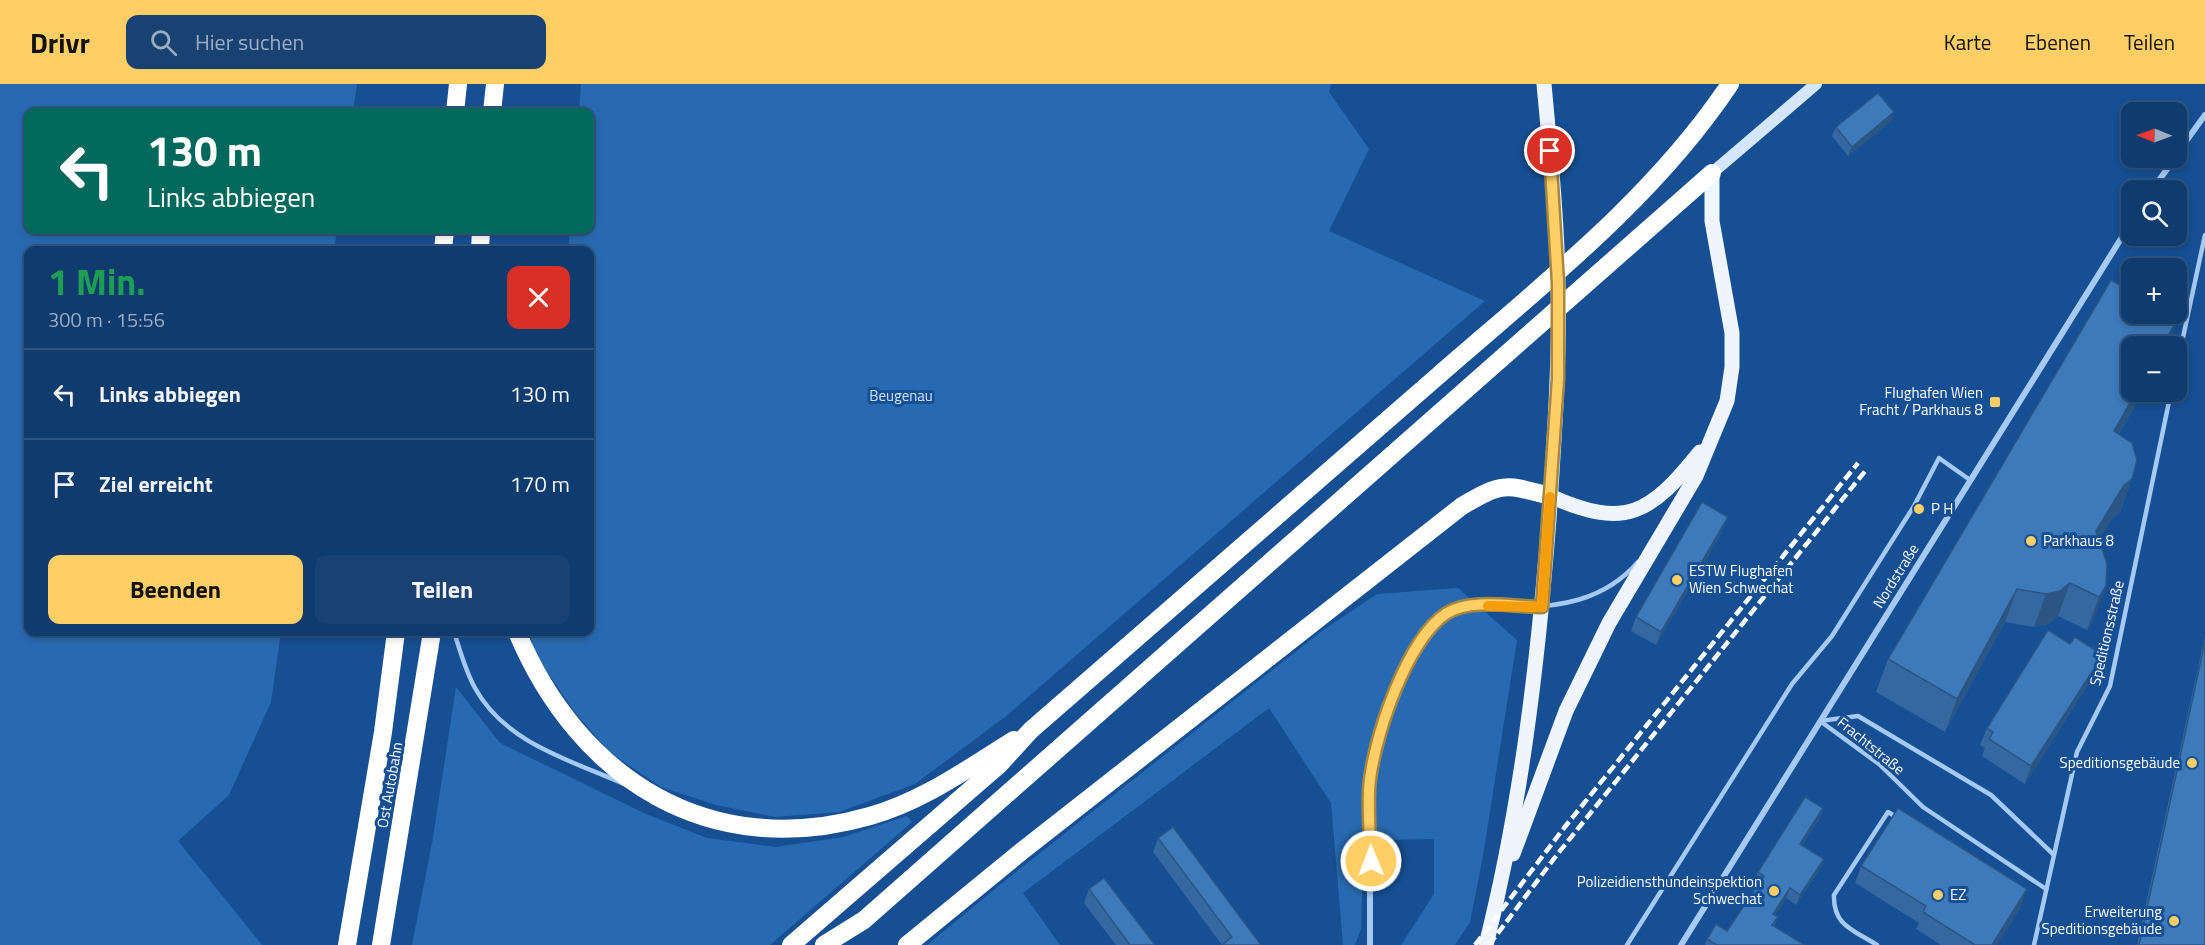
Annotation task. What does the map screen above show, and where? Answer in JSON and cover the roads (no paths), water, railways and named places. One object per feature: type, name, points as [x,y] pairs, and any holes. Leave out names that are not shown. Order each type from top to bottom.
[{"type":"highway","points":[[455,108],[458,84]]},
{"type":"highway","points":[[492,108],[495,84]]},
{"type":"highway","points":[[791,945],[999,765],[1030,730],[1536,290],[1619,214],[1684,145],[1730,84]]},
{"type":"highway","points":[[824,945],[864,920],[1712,173]]},
{"type":"highway","points":[[907,945],[1022,851],[1462,506],[1494,488],[1516,487],[1550,496]]},
{"type":"highway","name":"Ost Autobahn","points":[[346,945],[383,732],[395,636]]},
{"type":"highway","name":"Ost Autobahn","points":[[381,945],[431,636]]},
{"type":"highway","points":[[519,636],[532,666],[561,713],[588,745],[623,776],[678,808],[716,821],[746,826],[785,828],[838,824],[870,816],[911,801],[958,776],[1030,730]]},
{"type":"highway","points":[[845,945],[864,920]]},
{"type":"main road","points":[[1486,945],[1514,812],[1532,700],[1542,607],[1558,379],[1558,283],[1554,196],[1544,84]]},
{"type":"main road","points":[[1496,905],[1542,770],[1566,711],[1609,622],[1667,529],[1715,435],[1727,401],[1732,367],[1732,333],[1712,221],[1712,173]]},
{"type":"main road","points":[[1550,496],[1600,514],[1625,514],[1650,503],[1673,486],[1715,435]]},
{"type":"street","points":[[1712,173],[1816,84]]},
{"type":"street","points":[[2187,140],[2205,115]]},
{"type":"street","name":"Nordstraße","points":[[1681,945],[2121,239]]},
{"type":"street","points":[[1370,945],[1371,861]]},
{"type":"lane","points":[[2183,336],[2205,235]]},
{"type":"lane","name":"Speditionsstraße","points":[[2034,945],[2077,752],[2110,686],[2169,402]]},
{"type":"lane","points":[[1627,945],[1792,684],[1832,636],[1914,506],[1939,458],[1970,480]]},
{"type":"lane","points":[[1371,861],[1369,789],[1381,732],[1397,684],[1422,639],[1446,614],[1461,608],[1542,607],[1571,604],[1609,586],[1635,566],[1667,529]]},
{"type":"lane","points":[[455,636],[474,687],[493,713],[507,727],[540,747],[678,808]]},
{"type":"lane","name":"Frachtstraße","points":[[1820,721],[1858,716],[1991,795],[2054,854]]},
{"type":"lane","name":"Frachtstraße","points":[[1820,721],[1879,764],[1923,807],[2046,889]]},
{"type":"lane","points":[[1877,945],[1842,923],[1833,910],[1834,895],[1888,812],[1906,823]]},
{"type":"railway","points":[[1475,945],[1564,828],[1858,463]]},
{"type":"railway","points":[[1489,945],[1556,856],[1866,470]]},
{"type":"place","name":"Flughafen Wien Fracht / Parkhaus 8","points":[[1995,402]]},
{"type":"place","name":"P H","points":[[1919,509]]},
{"type":"place","name":"Parkhaus 8","points":[[2031,541]]},
{"type":"place","name":"ESTW Flughafen Wien Schwechat","points":[[1677,580]]},
{"type":"place","name":"Speditionsgebäude","points":[[2192,763]]},
{"type":"place","name":"Polizeidiensthundeinspektion Schwechat","points":[[1774,891]]},
{"type":"place","name":"EZ","points":[[1938,895]]},
{"type":"place","name":"Erweiterung Speditionsgebäude","points":[[2174,921]]},
{"type":"park label","name":"Beugenau","points":[[901,396]]}]
